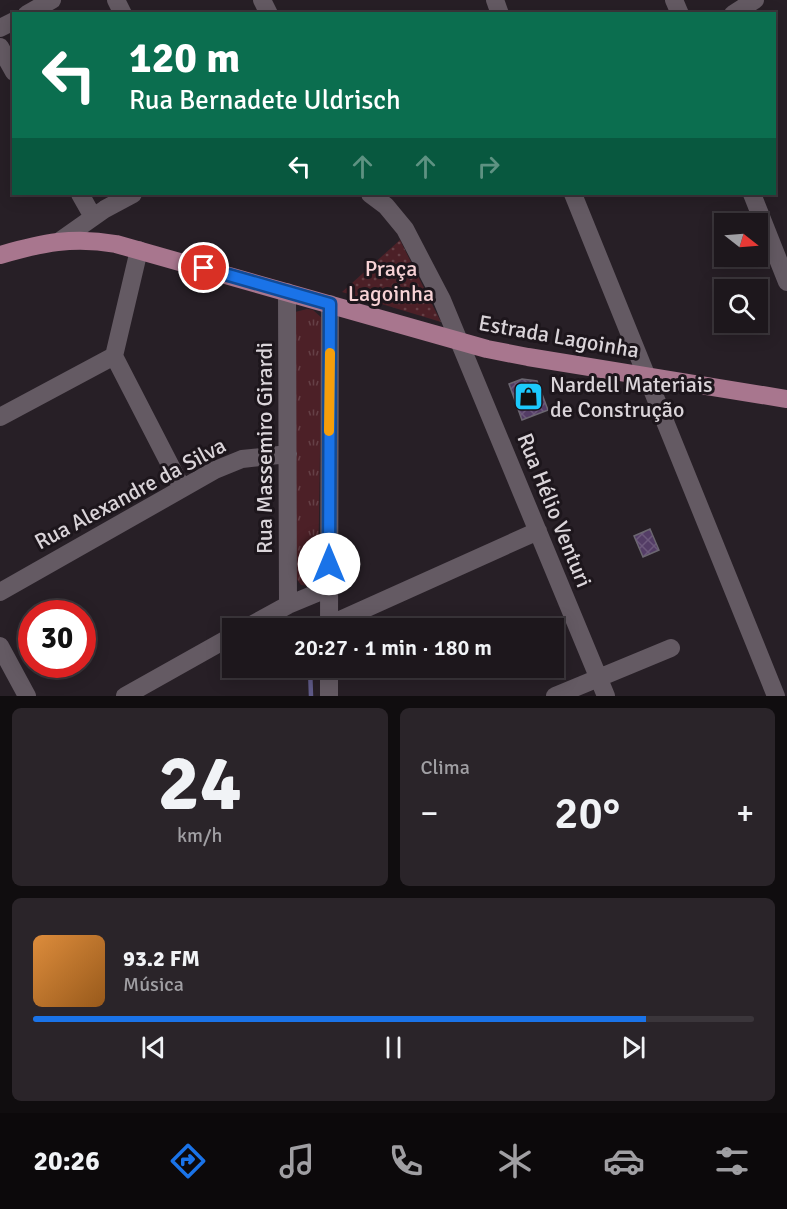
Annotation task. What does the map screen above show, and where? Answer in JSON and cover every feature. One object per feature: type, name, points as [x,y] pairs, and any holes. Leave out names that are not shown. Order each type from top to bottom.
[{"type":"main road","points":[[0,255],[61,240],[96,240],[139,250],[460,342]]},
{"type":"main road","name":"Estrada Lagoinha","points":[[460,342],[528,357],[787,399]]},
{"type":"street","points":[[31,12],[52,0]]},
{"type":"street","points":[[736,12],[755,0]]},
{"type":"street","points":[[0,48],[12,69]]},
{"type":"street","points":[[81,195],[93,217]]},
{"type":"street","points":[[61,240],[93,217],[131,195]]},
{"type":"street","name":"Estrada Lagoinha","points":[[371,195],[386,206],[405,229],[442,300],[460,342]]},
{"type":"street","points":[[573,195],[776,696]]},
{"type":"street","points":[[753,195],[781,247],[787,282]]},
{"type":"street","points":[[139,250],[114,356],[182,488]]},
{"type":"street","name":"Rua Massemiro Girardi","points":[[288,292],[288,605]]},
{"type":"street","points":[[329,618],[330,304]]},
{"type":"street","name":"Rua Hélio Venturi","points":[[460,342],[606,696]]},
{"type":"street","points":[[0,417],[114,356]]},
{"type":"street","name":"Rua Alexandre da Silva","points":[[0,592],[182,488],[242,459],[288,454]]},
{"type":"street","points":[[349,618],[538,531]]},
{"type":"street","points":[[264,618],[288,605],[329,588]]},
{"type":"street","points":[[125,696],[222,642]]},
{"type":"street","points":[[0,646],[27,696]]},
{"type":"street","points":[[555,696],[671,648]]},
{"type":"street","points":[[329,678],[329,696]]},
{"type":"green space","name":"Praça Lagoinha","points":[[400,240],[441,322],[342,292]]},
{"type":"green space","points":[[313,310],[322,318],[318,579],[309,586],[301,585],[296,578],[295,312]]},
{"type":"building","name":"Nardell Materiais de Construção","points":[[522,379],[537,381],[548,410],[522,420],[509,384]]},
{"type":"building","points":[[650,529],[659,550],[643,557],[634,536]]},
{"type":"waterway","points":[[310,678],[311,696]]},
{"type":"slow traffic","points":[[329,431],[330,353]]},
{"type":"place","name":"Nardell Materiais de Construção","points":[[529,397]]},
{"type":"route","points":[[204,268],[330,304],[329,564]]}]
